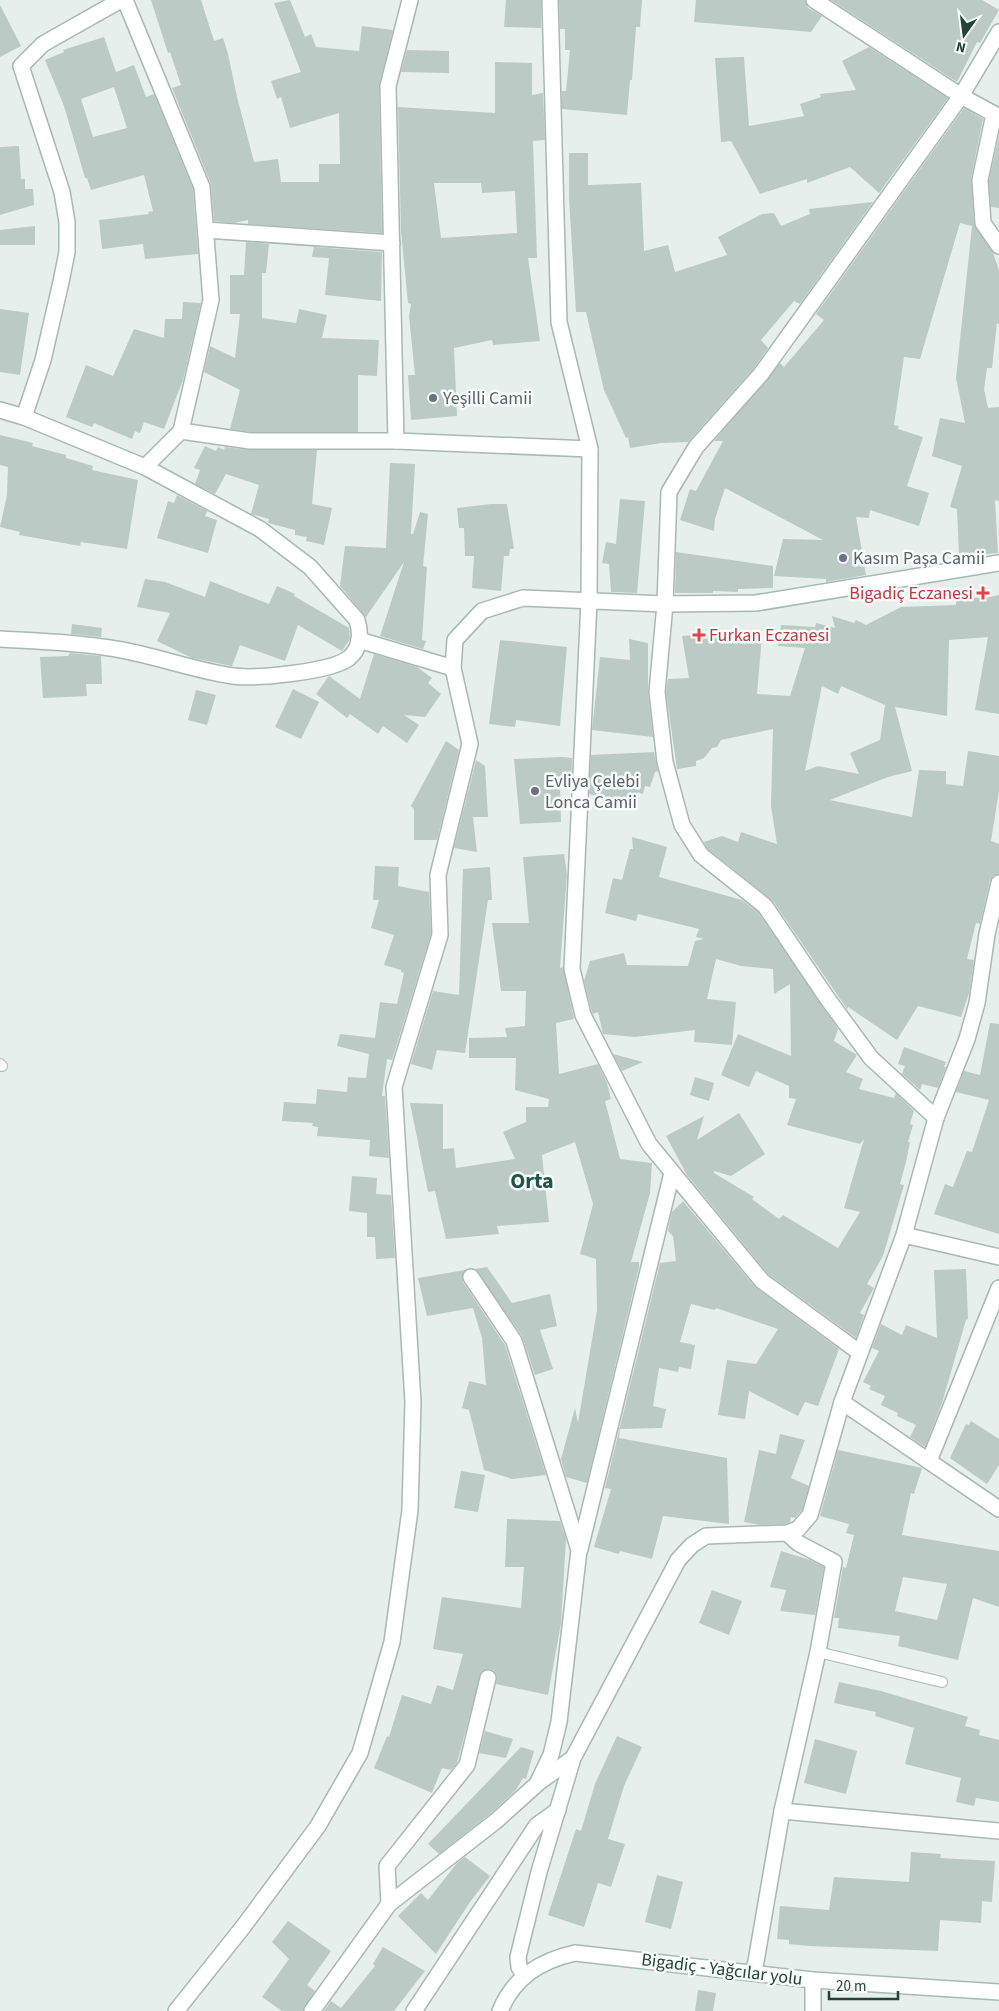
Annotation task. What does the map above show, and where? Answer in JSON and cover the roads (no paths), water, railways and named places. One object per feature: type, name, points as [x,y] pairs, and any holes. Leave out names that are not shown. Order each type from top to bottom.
[{"type":"street","points":[[24,417],[43,360],[61,282],[67,252],[67,222],[62,192],[21,66],[43,44],[121,0]]},
{"type":"street","points":[[125,0],[202,187],[212,300],[181,431],[144,467]]},
{"type":"street","points":[[396,441],[388,86],[410,0]]},
{"type":"street","points":[[550,0],[559,322],[590,449],[589,601],[572,969],[583,1015],[649,1144],[762,1281],[859,1352]]},
{"type":"street","points":[[814,0],[961,96],[994,114],[980,180],[984,223],[999,246]]},
{"type":"street","points":[[936,1118],[871,1058],[764,906],[701,855],[682,825],[665,762],[657,692],[665,604],[669,492],[696,448],[761,374],[961,96],[999,32]]},
{"type":"street","points":[[206,230],[392,242]]},
{"type":"street","points":[[0,410],[24,417],[144,467],[260,529],[304,562],[357,620],[360,629],[356,650],[349,658],[340,663],[297,673],[259,676],[210,672],[120,649],[86,644],[0,639]]},
{"type":"street","points":[[181,431],[250,441],[396,441],[590,449]]},
{"type":"street","points":[[176,2011],[244,1927],[318,1826],[360,1753],[392,1642],[410,1510],[413,1402],[394,1087],[440,936],[438,875],[470,744],[453,668],[454,640],[482,611],[523,598],[665,604],[756,603],[999,564]]},
{"type":"street","points":[[359,640],[453,668]]},
{"type":"street","points":[[524,1975],[519,1967],[518,1957],[539,1872],[574,1758],[678,1560],[692,1545],[706,1536],[788,1533],[798,1528],[810,1515],[842,1402],[904,1235],[936,1118],[967,1040],[993,935],[999,883]]},
{"type":"street","points":[[537,1784],[551,1755],[559,1722],[579,1550],[672,1173]]},
{"type":"street","points":[[904,1235],[999,1257]]},
{"type":"street","points":[[471,1278],[514,1341],[579,1550]]},
{"type":"street","points":[[929,1461],[999,1288]]},
{"type":"street","points":[[842,1402],[999,1509]]},
{"type":"street","points":[[754,1973],[782,1811],[818,1652],[834,1562],[798,1543],[788,1533]]},
{"type":"street","points":[[389,1904],[387,1866],[468,1764],[488,1678]]},
{"type":"street","points":[[312,2011],[389,1904],[496,1821],[537,1784],[574,1758]]},
{"type":"street","points":[[414,2011],[537,1825],[558,1810]]},
{"type":"street","points":[[782,1811],[999,1831]]},
{"type":"street","name":"Bigadiç - Yağcılar yolu","points":[[500,2011],[513,1987],[524,1975],[556,1957],[575,1953],[813,1980],[999,1992]]},
{"type":"street","points":[[813,1980],[813,2011]]},
{"type":"lane","points":[[818,1652],[942,1682]]},
{"type":"place","name":"Yeşilli Camii","points":[[433,398]]},
{"type":"place","name":"Kasım Paşa Camii","points":[[843,558]]},
{"type":"place","name":"Bigadiç Eczanesi","points":[[983,593]]},
{"type":"place","name":"Furkan Eczanesi","points":[[699,635]]},
{"type":"place","name":"Evliya Çelebi Lonca Camii","points":[[535,791]]},
{"type":"district","name":"Orta","points":[[532,1180]]}]
